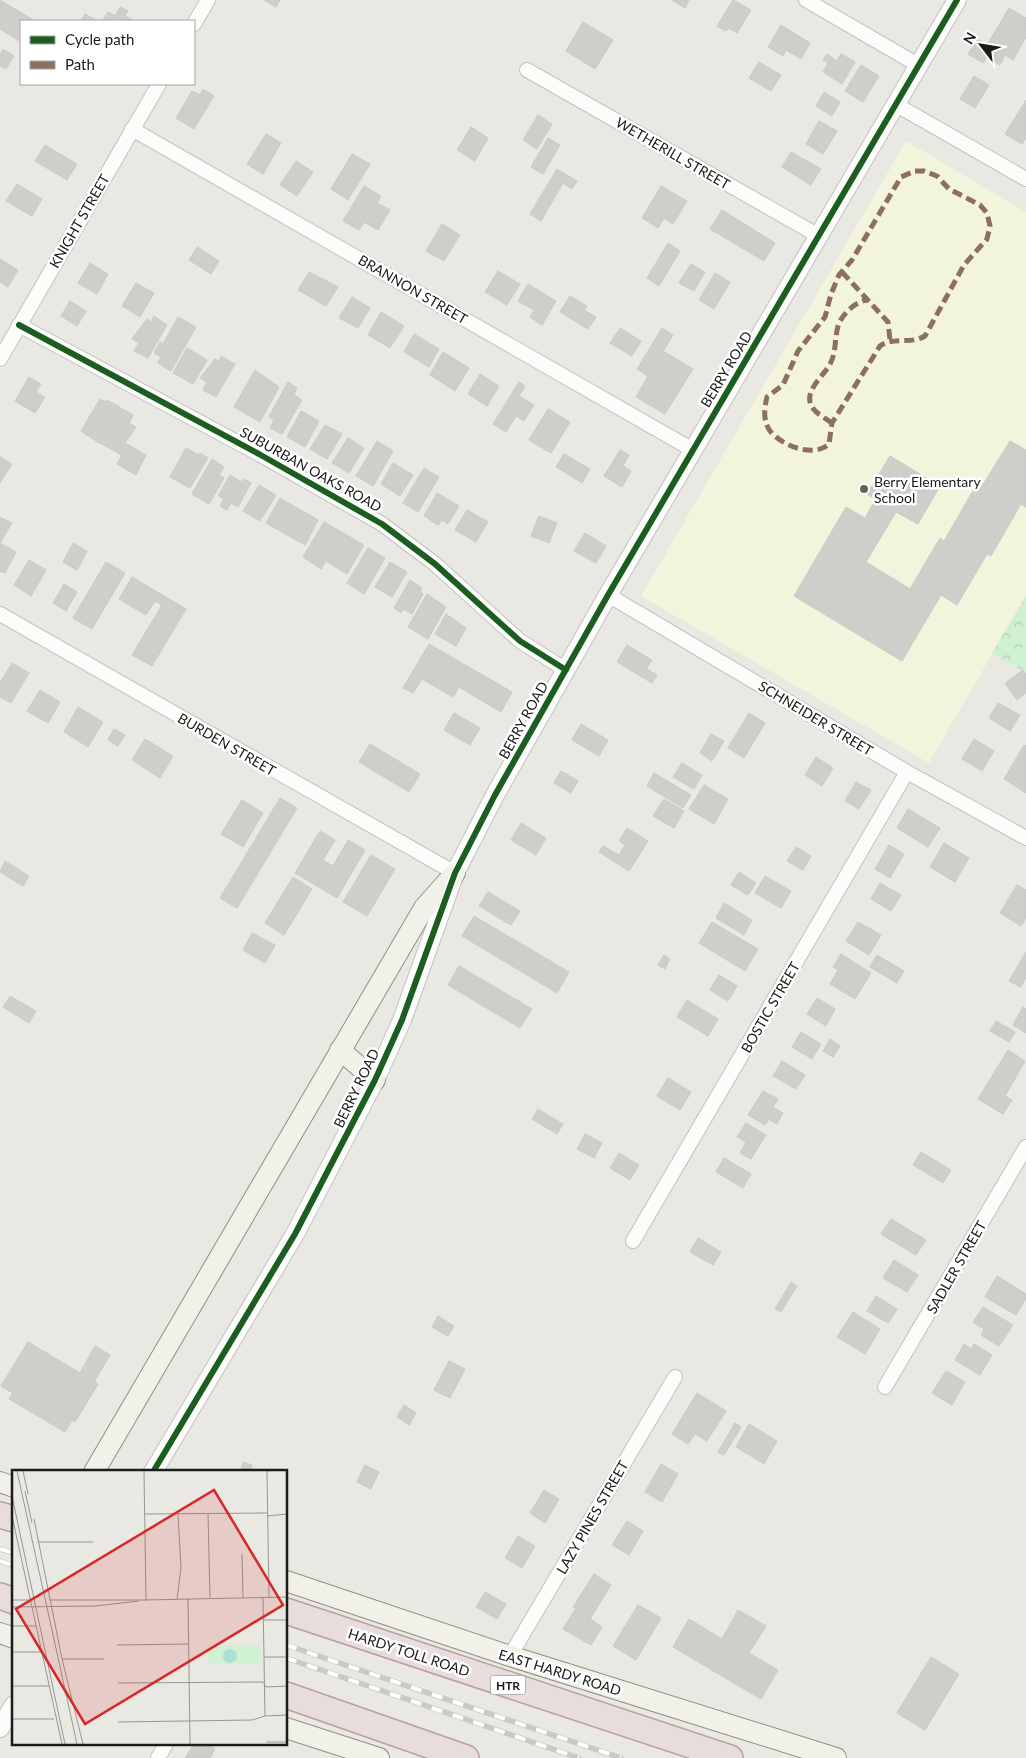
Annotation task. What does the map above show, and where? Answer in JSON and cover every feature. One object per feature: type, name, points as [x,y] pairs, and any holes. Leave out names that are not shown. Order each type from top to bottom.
[{"type":"highway","points":[[0,1596],[12,1600]]},
{"type":"highway","name":"HARDY TOLL ROAD","points":[[288,1612],[730,1758]]},
{"type":"highway","points":[[288,1696],[466,1758]]},
{"type":"main road","points":[[95,1470],[424,908],[455,873]]},
{"type":"main road","points":[[340,1050],[375,1080]]},
{"type":"main road","points":[[0,1482],[12,1486]]},
{"type":"main road","name":"EAST HARDY ROAD","points":[[288,1582],[510,1656],[836,1758]]},
{"type":"main road","points":[[0,1633],[12,1637]]},
{"type":"main road","points":[[288,1729],[379,1758]]},
{"type":"street","points":[[195,22],[208,0]]},
{"type":"street","points":[[806,0],[918,65]]},
{"type":"street","name":"BERRY ROAD","points":[[153,1470],[295,1234],[375,1080],[402,1020],[455,873],[495,795],[608,595],[957,0]]},
{"type":"street","name":"WETHERILL STREET","points":[[527,70],[819,236]]},
{"type":"street","name":"KNIGHT STREET","points":[[0,358],[158,85]]},
{"type":"street","points":[[895,104],[1026,179]]},
{"type":"street","name":"BRANNON STREET","points":[[132,129],[693,450]]},
{"type":"street","name":"SUBURBAN OAKS ROAD","points":[[19,326],[259,454],[382,524],[435,564],[520,641],[566,670]]},
{"type":"street","name":"SCHNEIDER STREET","points":[[608,595],[907,772],[1026,838]]},
{"type":"street","name":"BURDEN STREET","points":[[0,614],[455,873]]},
{"type":"street","name":"BOSTIC STREET","points":[[633,1242],[907,772]]},
{"type":"street","name":"SADLER STREET","points":[[886,1387],[1026,1147]]},
{"type":"street","name":"LAZY PINES STREET","points":[[510,1656],[674,1377]]},
{"type":"street","points":[[0,1728],[12,1708]]},
{"type":"street","points":[[158,1758],[165,1746]]},
{"type":"shaded area","name":"Berry Elementary School","points":[[906,141],[1026,212],[1026,596],[929,763],[641,596]]},
{"type":"green space","points":[[1026,596],[1026,673],[992,653]]},
{"type":"building","points":[[0,0],[33,20],[20,20],[20,41],[0,29]]},
{"type":"building","points":[[264,0],[280,0],[276,7]]},
{"type":"building","points":[[672,0],[689,0],[685,8]]},
{"type":"building","points":[[733,0],[751,10],[737,33],[728,28],[726,31],[717,26]]},
{"type":"building","points":[[120,7],[128,11],[125,16],[132,20],[103,20],[108,12],[115,16]]},
{"type":"building","points":[[1009,8],[1026,18],[1026,37],[1013,60],[1005,55],[1000,65],[987,57],[983,63],[968,54],[977,39],[987,45]]},
{"type":"building","points":[[85,14],[96,20],[82,20]]},
{"type":"building","points":[[583,22],[613,40],[595,69],[566,51]]},
{"type":"building","points":[[781,25],[810,43],[801,59],[786,50],[783,56],[768,47]]},
{"type":"building","points":[[3,49],[14,56],[6,69],[0,66],[0,55]]},
{"type":"building","points":[[827,54],[837,61],[841,54],[855,62],[842,84],[823,72],[828,63],[823,60]]},
{"type":"building","points":[[759,62],[781,75],[771,91],[749,78]]},
{"type":"building","points":[[861,65],[879,76],[863,102],[845,91]]},
{"type":"building","points":[[974,76],[989,85],[975,108],[960,99]]},
{"type":"building","points":[[203,89],[214,96],[194,129],[176,118],[192,91],[200,95]]},
{"type":"building","points":[[824,92],[840,102],[832,116],[816,106]]},
{"type":"building","points":[[1026,100],[1026,138],[1022,144],[1005,134]]},
{"type":"building","points":[[538,115],[552,124],[537,149],[523,140]]},
{"type":"building","points":[[819,121],[837,131],[823,154],[806,144]]},
{"type":"building","points":[[471,127],[488,138],[475,161],[457,150]]},
{"type":"building","points":[[266,134],[281,143],[263,174],[247,164]]},
{"type":"building","points":[[548,138],[560,145],[543,174],[531,167]]},
{"type":"building","points":[[45,145],[77,164],[67,180],[35,161]]},
{"type":"building","points":[[791,152],[821,169],[811,185],[782,167]]},
{"type":"building","points":[[352,154],[370,164],[348,200],[331,189]]},
{"type":"building","points":[[296,161],[313,172],[297,196],[280,185]]},
{"type":"building","points":[[557,169],[577,181],[572,189],[563,183],[541,221],[530,214]]},
{"type":"building","points":[[17,184],[42,199],[32,216],[6,201]]},
{"type":"building","points":[[364,186],[381,196],[377,203],[390,210],[378,230],[364,222],[359,230],[343,221]]},
{"type":"building","points":[[661,186],[687,201],[673,224],[664,218],[658,228],[642,218]]},
{"type":"building","points":[[722,210],[775,243],[764,261],[710,229]]},
{"type":"building","points":[[442,224],[460,235],[444,261],[426,251]]},
{"type":"building","points":[[668,243],[680,251],[659,286],[647,278]]},
{"type":"building","points":[[197,247],[219,261],[211,274],[189,260]]},
{"type":"building","points":[[0,259],[18,270],[8,287],[0,282]]},
{"type":"building","points":[[90,263],[108,274],[97,294],[78,283]]},
{"type":"building","points":[[691,264],[705,272],[694,291],[679,283]]},
{"type":"building","points":[[498,271],[520,284],[507,305],[485,292]]},
{"type":"building","points":[[309,272],[338,287],[326,306],[298,290]]},
{"type":"building","points":[[715,273],[730,282],[714,309],[699,300]]},
{"type":"building","points":[[136,283],[154,293],[140,317],[122,306]]},
{"type":"building","points":[[528,284],[556,301],[542,325],[530,317],[534,310],[518,301]]},
{"type":"building","points":[[570,296],[587,306],[584,310],[596,317],[588,329],[560,312]]},
{"type":"building","points":[[352,297],[370,308],[358,328],[339,318]]},
{"type":"building","points":[[70,301],[86,311],[77,326],[61,316]]},
{"type":"building","points":[[381,312],[404,326],[390,348],[368,335]]},
{"type":"building","points":[[154,316],[167,325],[148,358],[134,351],[139,343],[132,339],[147,319],[151,322]]},
{"type":"building","points":[[178,317],[196,327],[171,371],[158,363],[161,357],[154,353],[160,342],[163,344]]},
{"type":"building","points":[[620,328],[641,341],[632,356],[610,343]]},
{"type":"building","points":[[662,328],[673,335],[663,351],[693,369],[665,414],[636,397],[648,376],[637,369]]},
{"type":"building","points":[[414,334],[439,349],[429,367],[404,352]]},
{"type":"building","points":[[187,348],[207,360],[193,384],[173,373]]},
{"type":"building","points":[[443,352],[469,368],[455,391],[430,375]]},
{"type":"building","points":[[221,356],[235,364],[216,397],[203,390],[207,382],[200,378],[215,359],[219,361]]},
{"type":"building","points":[[255,370],[279,387],[260,422],[234,407]]},
{"type":"building","points":[[480,374],[499,386],[487,406],[468,394]]},
{"type":"building","points":[[29,377],[41,384],[36,392],[45,397],[35,413],[15,401]]},
{"type":"building","points":[[288,382],[297,388],[294,395],[302,400],[282,434],[270,428],[274,420],[269,417]]},
{"type":"building","points":[[519,382],[525,386],[519,396],[534,405],[524,421],[516,416],[506,432],[493,424]]},
{"type":"building","points":[[100,399],[106,402],[107,400],[120,407],[99,443],[81,431]]},
{"type":"building","points":[[121,408],[133,415],[129,423],[136,427],[125,443],[146,455],[136,475],[117,464],[122,455],[100,443]]},
{"type":"building","points":[[548,409],[570,422],[551,453],[529,440]]},
{"type":"building","points":[[301,411],[319,421],[305,447],[287,437]]},
{"type":"building","points":[[325,425],[342,434],[327,459],[310,449]]},
{"type":"building","points":[[348,438],[364,448],[349,473],[332,463]]},
{"type":"building","points":[[377,441],[393,451],[373,486],[356,476]]},
{"type":"building","points":[[1010,441],[1026,450],[1026,507],[1021,504],[991,556],[987,554],[957,605],[941,595],[902,661],[794,596],[846,507],[865,518],[876,499],[867,494],[890,456],[940,486],[918,524],[896,512],[866,562],[910,589],[940,538],[944,541],[974,489],[979,491]]},
{"type":"building","points":[[186,448],[208,458],[190,488],[170,477]]},
{"type":"building","points":[[620,450],[629,455],[623,466],[631,471],[622,487],[604,476]]},
{"type":"building","points":[[564,454],[590,469],[582,483],[556,467]]},
{"type":"building","points":[[0,457],[12,464],[0,483]]},
{"type":"building","points":[[212,459],[224,467],[219,475],[224,478],[209,504],[192,494]]},
{"type":"building","points":[[393,463],[413,475],[400,496],[381,484]]},
{"type":"building","points":[[424,468],[439,477],[418,512],[403,503]]},
{"type":"building","points":[[230,475],[242,482],[244,479],[251,483],[238,507],[231,503],[227,510],[220,506],[224,499],[218,496]]},
{"type":"building","points":[[259,485],[276,495],[260,521],[243,511]]},
{"type":"building","points":[[437,493],[459,506],[448,524],[442,520],[438,525],[424,516]]},
{"type":"building","points":[[280,498],[318,520],[305,545],[266,523]]},
{"type":"building","points":[[467,510],[488,522],[476,542],[455,530]]},
{"type":"building","points":[[539,516],[557,523],[549,543],[531,536]]},
{"type":"building","points":[[0,517],[12,523],[0,543]]},
{"type":"building","points":[[324,522],[364,545],[347,574],[326,561],[321,569],[303,557]]},
{"type":"building","points":[[585,533],[606,546],[596,563],[574,551]]},
{"type":"building","points":[[0,543],[16,552],[5,573],[0,571]]},
{"type":"building","points":[[73,543],[87,551],[77,570],[63,562]]},
{"type":"building","points":[[368,548],[385,558],[364,594],[347,583]]},
{"type":"building","points":[[29,560],[46,570],[31,596],[14,585]]},
{"type":"building","points":[[106,562],[125,573],[92,629],[73,618]]},
{"type":"building","points":[[390,562],[407,572],[392,597],[375,587]]},
{"type":"building","points":[[132,577],[186,609],[152,666],[132,655],[162,605],[155,601],[146,615],[119,599]]},
{"type":"building","points":[[410,580],[422,588],[420,592],[423,594],[412,614],[403,609],[401,613],[394,608]]},
{"type":"building","points":[[64,584],[77,592],[66,611],[53,603]]},
{"type":"building","points":[[427,594],[446,607],[428,639],[408,627]]},
{"type":"building","points":[[446,614],[466,628],[456,646],[435,634]]},
{"type":"building","points":[[429,644],[512,692],[501,712],[459,687],[453,697],[422,679],[413,693],[403,688]]},
{"type":"building","points":[[627,645],[652,660],[646,669],[657,675],[652,683],[617,662]]},
{"type":"building","points":[[12,663],[29,673],[11,703],[0,697],[0,683]]},
{"type":"building","points":[[1023,670],[1026,674],[1026,693],[1017,700],[1005,683]]},
{"type":"building","points":[[40,690],[60,702],[48,723],[27,711]]},
{"type":"building","points":[[998,703],[1020,715],[1010,731],[989,718]]},
{"type":"building","points":[[78,707],[103,722],[88,747],[64,732]]},
{"type":"building","points":[[454,713],[480,728],[470,745],[444,730]]},
{"type":"building","points":[[749,713],[765,723],[744,758],[728,748]]},
{"type":"building","points":[[581,724],[608,740],[599,756],[572,740]]},
{"type":"building","points":[[114,729],[125,735],[118,746],[108,740]]},
{"type":"building","points":[[711,734],[724,741],[712,761],[700,753]]},
{"type":"building","points":[[145,739],[173,756],[160,778],[132,760]]},
{"type":"building","points":[[974,739],[994,751],[982,771],[962,759]]},
{"type":"building","points":[[370,744],[420,774],[409,792],[359,762]]},
{"type":"building","points":[[1024,745],[1026,746],[1026,793],[1004,779]]},
{"type":"building","points":[[816,757],[833,768],[822,786],[805,775]]},
{"type":"building","points":[[682,763],[702,775],[694,789],[673,777]]},
{"type":"building","points":[[561,771],[578,781],[571,793],[554,783]]},
{"type":"building","points":[[654,773],[691,795],[683,808],[647,786]]},
{"type":"building","points":[[856,782],[871,790],[859,809],[845,801]]},
{"type":"building","points":[[704,785],[728,799],[714,824],[689,809]]},
{"type":"building","points":[[280,798],[297,808],[237,908],[220,898]]},
{"type":"building","points":[[664,799],[684,811],[674,828],[653,816]]},
{"type":"building","points":[[242,800],[263,813],[243,847],[221,834]]},
{"type":"building","points":[[908,809],[940,828],[928,847],[897,828]]},
{"type":"building","points":[[521,823],[546,838],[536,855],[511,840]]},
{"type":"building","points":[[627,828],[648,841],[629,871],[599,852],[603,846],[619,855],[625,845],[619,841]]},
{"type":"building","points":[[320,831],[335,840],[323,860],[333,866],[348,840],[365,850],[337,898],[295,873]]},
{"type":"building","points":[[944,843],[969,858],[955,882],[930,867]]},
{"type":"building","points":[[889,845],[904,854],[890,878],[875,869]]},
{"type":"building","points":[[796,847],[811,856],[803,870],[787,861]]},
{"type":"building","points":[[371,855],[395,869],[367,916],[343,902]]},
{"type":"building","points":[[5,861],[29,876],[23,886],[0,872]]},
{"type":"building","points":[[739,872],[756,883],[748,895],[731,885]]},
{"type":"building","points":[[765,876],[791,891],[781,908],[755,893]]},
{"type":"building","points":[[293,877],[312,889],[284,935],[265,923]]},
{"type":"building","points":[[880,883],[901,895],[891,911],[871,899]]},
{"type":"building","points":[[1017,885],[1026,890],[1026,918],[1021,926],[1000,913]]},
{"type":"building","points":[[488,892],[520,911],[511,925],[479,906]]},
{"type":"building","points":[[724,903],[752,920],[744,935],[716,918]]},
{"type":"building","points":[[474,916],[569,972],[557,993],[462,936]]},
{"type":"building","points":[[712,922],[758,949],[745,971],[699,943]]},
{"type":"building","points":[[858,922],[881,935],[869,955],[846,941]]},
{"type":"building","points":[[252,933],[275,945],[265,963],[243,950]]},
{"type":"building","points":[[1026,952],[1026,977],[1021,987],[1009,981]]},
{"type":"building","points":[[841,954],[871,973],[855,999],[830,984],[838,970],[833,967]]},
{"type":"building","points":[[664,955],[670,959],[665,969],[658,965]]},
{"type":"building","points":[[877,955],[904,971],[897,983],[870,967]]},
{"type":"building","points":[[459,966],[532,1009],[520,1028],[448,985]]},
{"type":"building","points":[[719,975],[737,986],[728,1001],[710,990]]},
{"type":"building","points":[[10,996],[36,1011],[29,1023],[3,1007]]},
{"type":"building","points":[[817,998],[835,1009],[826,1026],[807,1014]]},
{"type":"building","points":[[687,1000],[718,1019],[708,1036],[677,1017]]},
{"type":"building","points":[[1023,1007],[1026,1009],[1026,1033],[1013,1025]]},
{"type":"building","points":[[996,1021],[1015,1032],[1009,1042],[990,1031]]},
{"type":"building","points":[[801,1032],[821,1044],[812,1059],[792,1047]]},
{"type":"building","points":[[830,1039],[840,1046],[833,1057],[823,1051]]},
{"type":"building","points":[[1008,1050],[1025,1061],[1005,1096],[1012,1100],[1003,1114],[978,1099]]},
{"type":"building","points":[[782,1061],[805,1075],[796,1089],[773,1076]]},
{"type":"building","points":[[668,1078],[691,1092],[680,1110],[657,1096]]},
{"type":"building","points":[[763,1091],[778,1099],[773,1107],[783,1113],[777,1124],[769,1119],[765,1125],[748,1115]]},
{"type":"building","points":[[538,1109],[563,1124],[557,1134],[532,1119]]},
{"type":"building","points":[[746,1123],[766,1135],[751,1159],[740,1153],[746,1142],[737,1137]]},
{"type":"building","points":[[585,1134],[602,1143],[594,1158],[577,1149]]},
{"type":"building","points":[[921,1152],[951,1170],[943,1183],[913,1165]]},
{"type":"building","points":[[619,1153],[639,1165],[630,1180],[610,1168]]},
{"type":"building","points":[[724,1158],[751,1174],[743,1188],[716,1172]]},
{"type":"building","points":[[891,1219],[926,1240],[916,1255],[881,1234]]},
{"type":"building","points":[[698,1238],[721,1252],[713,1265],[690,1252]]},
{"type":"building","points":[[894,1260],[918,1275],[907,1292],[883,1278]]},
{"type":"building","points":[[997,1276],[1026,1294],[1026,1298],[1016,1315],[985,1297]]},
{"type":"building","points":[[791,1282],[797,1286],[781,1312],[775,1309]]},
{"type":"building","points":[[876,1296],[897,1309],[888,1323],[867,1311]]},
{"type":"building","points":[[983,1307],[1013,1325],[999,1346],[981,1335],[984,1329],[973,1322]]},
{"type":"building","points":[[853,1312],[880,1329],[865,1354],[837,1337]]},
{"type":"building","points":[[438,1316],[454,1326],[448,1336],[432,1327]]},
{"type":"building","points":[[28,1342],[80,1373],[95,1346],[110,1355],[94,1382],[98,1384],[75,1422],[72,1420],[65,1432],[9,1399],[13,1393],[1,1386]]},
{"type":"building","points":[[964,1344],[971,1349],[974,1344],[992,1355],[980,1375],[955,1360]]},
{"type":"building","points":[[449,1361],[465,1369],[450,1398],[434,1390]]},
{"type":"building","points":[[946,1371],[965,1382],[952,1405],[932,1393]]},
{"type":"building","points":[[697,1393],[726,1411],[707,1441],[695,1434],[688,1444],[672,1434]]},
{"type":"building","points":[[404,1405],[416,1413],[409,1425],[397,1417]]},
{"type":"building","points":[[735,1423],[741,1427],[724,1455],[718,1452]]},
{"type":"building","points":[[749,1424],[777,1441],[764,1464],[736,1447]]},
{"type":"building","points":[[243,1462],[252,1465],[251,1470],[241,1470]]},
{"type":"building","points":[[661,1464],[678,1474],[662,1502],[645,1492]]},
{"type":"building","points":[[365,1465],[379,1472],[371,1489],[357,1482]]},
{"type":"building","points":[[544,1490],[559,1499],[545,1523],[530,1513]]},
{"type":"building","points":[[627,1521],[643,1531],[629,1555],[612,1545]]},
{"type":"building","points":[[518,1536],[535,1546],[522,1568],[505,1558]]},
{"type":"building","points":[[594,1574],[611,1585],[590,1619],[602,1627],[591,1645],[563,1629],[576,1608],[573,1607]]},
{"type":"building","points":[[485,1592],[506,1604],[497,1619],[476,1607]]},
{"type":"building","points":[[638,1605],[661,1618],[636,1660],[613,1646]]},
{"type":"building","points":[[738,1610],[766,1626],[749,1653],[778,1670],[761,1699],[673,1647],[689,1619],[722,1639]]},
{"type":"building","points":[[931,1657],[959,1674],[925,1730],[897,1713]]},
{"type":"building","points":[[193,1746],[210,1746],[215,1749],[210,1758],[185,1758]]},
{"type":"railway","points":[[0,1549],[12,1552]]},
{"type":"railway","points":[[0,1561],[12,1565]]},
{"type":"railway","points":[[288,1646],[621,1758]]},
{"type":"railway","points":[[288,1659],[579,1758]]},
{"type":"marked path","points":[[915,171],[924,171],[937,176],[949,189],[980,205],[987,213],[990,226],[987,239],[964,265],[925,336],[914,340],[891,341],[880,346],[832,423],[829,444],[815,450],[807,450],[790,445],[775,436],[766,423],[765,406],[767,397],[783,385],[798,351],[825,317],[831,294],[839,275],[852,260],[901,177],[915,171]]},
{"type":"marked path","points":[[842,272],[888,322],[890,340]]},
{"type":"marked path","points":[[832,423],[811,406],[811,391],[829,367],[840,321],[858,303],[866,300]]},
{"type":"cycle path","points":[[154,1470],[295,1234],[375,1080],[402,1020],[455,873],[495,795],[608,595],[957,0]]},
{"type":"cycle path","points":[[19,325],[259,454],[382,524],[435,564],[520,641],[566,670]]},
{"type":"place","name":"Berry Elementary School","points":[[864,489]]}]
